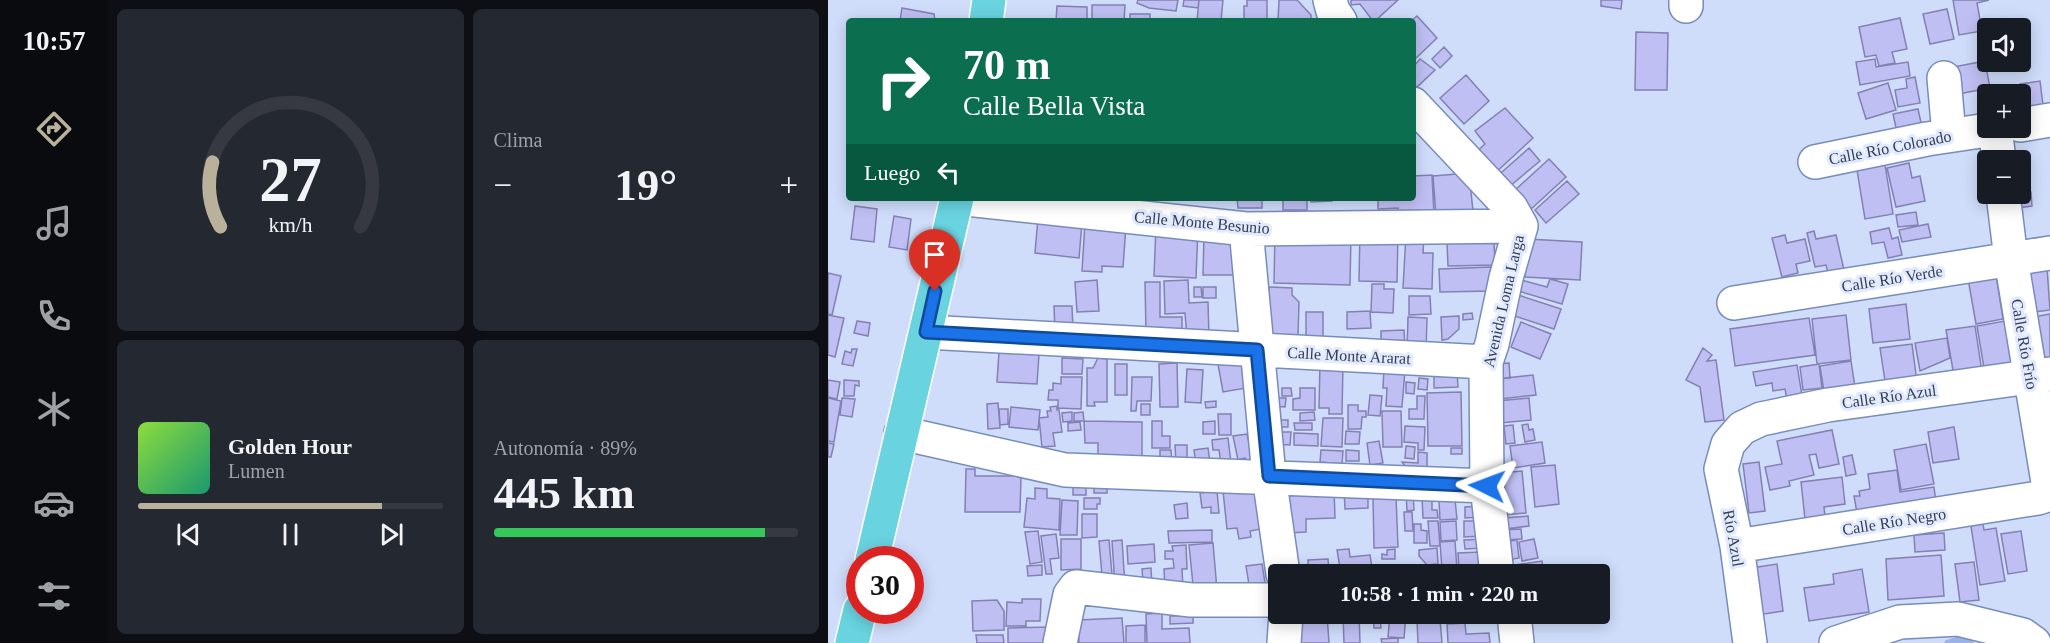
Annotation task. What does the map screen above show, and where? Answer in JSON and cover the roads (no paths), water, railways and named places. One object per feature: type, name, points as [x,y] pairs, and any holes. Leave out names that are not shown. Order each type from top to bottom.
[{"type":"highway","points":[[986,18],[988,0]]},
{"type":"highway","points":[[875,546],[956,201]]},
{"type":"highway","points":[[852,643],[857,624]]},
{"type":"street","points":[[1330,0],[1338,18]]},
{"type":"street","points":[[1944,78],[1949,135]]},
{"type":"street","name":"Avenida Loma Larga","points":[[1416,107],[1511,208],[1521,226],[1486,362],[1487,486],[1496,564]]},
{"type":"street","name":"Calle Río Colorado","points":[[2031,123],[2050,120]]},
{"type":"street","name":"Calle Río Colorado","points":[[1815,162],[1977,131]]},
{"type":"street","name":"Calle Monte Besunio","points":[[985,201],[1246,229],[1521,226]]},
{"type":"street","name":"Calle Río Frío","points":[[2004,204],[2011,259],[2041,376],[2050,494]]},
{"type":"street","points":[[1246,229],[1269,476],[1282,564]]},
{"type":"street","name":"Calle Río Verde","points":[[1734,303],[2050,253]]},
{"type":"street","name":"Calle Monte Ararat","points":[[926,332],[1486,362]]},
{"type":"street","name":"Calle Río Azul","points":[[1735,437],[1742,428],[1761,418],[1828,405],[2041,376]]},
{"type":"street","points":[[901,434],[1065,470],[1487,486]]},
{"type":"street","name":"Río Azul","points":[[1735,437],[1728,444],[1721,469],[1737,546],[1750,643]]},
{"type":"street","name":"Calle Río Negro","points":[[1737,546],[2038,498],[2050,494]]},
{"type":"street","points":[[1060,643],[1070,596],[1076,587],[1191,600],[1268,600]]},
{"type":"street","points":[[1836,643],[1900,622],[1958,619],[2023,635],[2034,643]]},
{"type":"street","points":[[1284,643],[1285,624]]},
{"type":"street","points":[[1502,624],[1503,643]]},
{"type":"street","points":[[1515,624],[1516,643]]},
{"type":"waterway","points":[[1948,643],[1958,640],[1970,643]]}]
